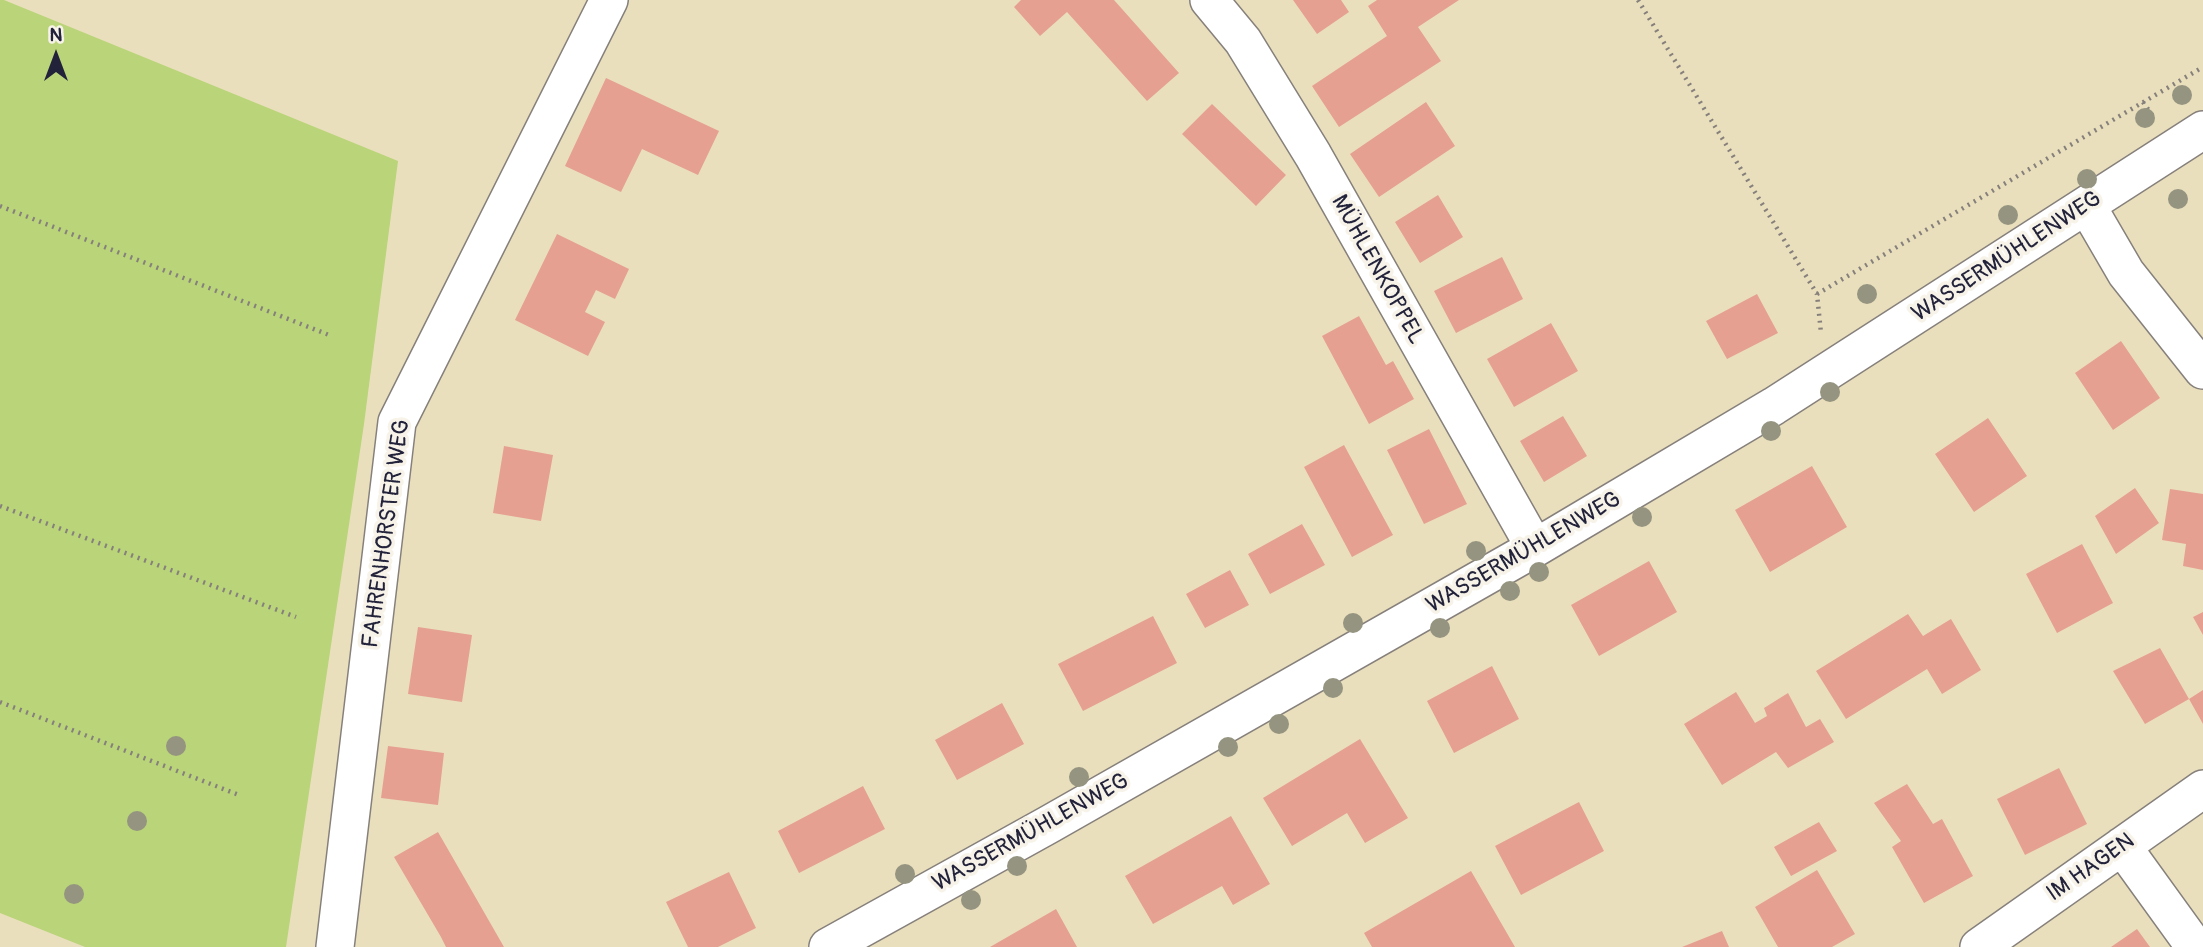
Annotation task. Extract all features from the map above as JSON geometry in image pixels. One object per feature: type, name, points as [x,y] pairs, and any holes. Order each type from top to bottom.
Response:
[{"type":"street","name":"FAHRENHORSTER WEG","points":[[335,947],[397,422],[610,0]]},
{"type":"street","name":"MÜHLENKOPPEL","points":[[1209,0],[1243,41],[1312,155],[1535,548]]},
{"type":"street","name":"WASSERMÜHLENWEG","points":[[828,947],[1535,548],[1774,406],[2203,130]]},
{"type":"street","points":[[2087,206],[2126,272],[2203,370]]},
{"type":"street","name":"IM HAGEN","points":[[1979,947],[2203,789]]},
{"type":"street","points":[[2122,846],[2195,947]]},
{"type":"path","points":[[1638,0],[1818,294],[2203,67]]},
{"type":"path","points":[[0,206],[329,335]]},
{"type":"path","points":[[0,506],[296,617]]},
{"type":"path","points":[[0,702],[239,794]]},
{"type":"green space","points":[[0,0],[398,161],[364,424],[286,947],[85,947],[0,913]]},
{"type":"building","points":[[1021,0],[1114,0],[1179,73],[1147,101],[1067,12],[1040,36],[1014,7]]},
{"type":"building","points":[[1293,0],[1341,0],[1349,12],[1317,34]]},
{"type":"building","points":[[1377,0],[1459,0],[1418,27],[1441,61],[1339,127],[1312,86],[1387,36],[1368,6]]},
{"type":"building","points":[[606,78],[719,131],[698,175],[642,149],[621,192],[565,166]]},
{"type":"building","points":[[1426,102],[1455,146],[1379,197],[1350,154]]},
{"type":"building","points":[[1212,104],[1286,175],[1256,206],[1182,134]]},
{"type":"building","points":[[1438,195],[1463,237],[1420,263],[1395,222]]},
{"type":"building","points":[[557,234],[629,269],[615,299],[596,290],[585,312],[605,322],[588,356],[515,320]]},
{"type":"building","points":[[1502,257],[1523,299],[1456,333],[1434,291]]},
{"type":"building","points":[[1757,294],[1778,333],[1727,359],[1706,321]]},
{"type":"building","points":[[1359,316],[1386,365],[1393,361],[1414,399],[1369,424],[1322,336]]},
{"type":"building","points":[[1551,323],[1578,371],[1514,407],[1487,359]]},
{"type":"building","points":[[2121,341],[2160,398],[2113,430],[2075,373]]},
{"type":"building","points":[[1563,416],[1587,456],[1544,482],[1520,441]]},
{"type":"building","points":[[1988,418],[2027,476],[1974,512],[1935,454]]},
{"type":"building","points":[[1429,429],[1467,504],[1424,524],[1387,450]]},
{"type":"building","points":[[1344,445],[1393,535],[1352,557],[1304,467]]},
{"type":"building","points":[[504,446],[553,455],[541,521],[493,513]]},
{"type":"building","points":[[1812,466],[1847,527],[1770,572],[1735,510]]},
{"type":"building","points":[[2135,488],[2159,523],[2116,554],[2095,516]]},
{"type":"building","points":[[2170,489],[2203,494],[2203,570],[2183,566],[2186,544],[2162,540]]},
{"type":"building","points":[[1302,524],[1325,565],[1270,594],[1248,554]]},
{"type":"building","points":[[2082,544],[2113,603],[2057,633],[2026,574]]},
{"type":"building","points":[[1649,561],[1677,612],[1599,656],[1571,605]]},
{"type":"building","points":[[1230,570],[1249,605],[1205,628],[1186,594]]},
{"type":"building","points":[[2203,612],[2203,635],[2193,617]]},
{"type":"building","points":[[1908,614],[1923,636],[1951,619],[1981,670],[1942,694],[1927,669],[1846,719],[1816,671]]},
{"type":"building","points":[[1153,616],[1177,663],[1083,711],[1058,664]]},
{"type":"building","points":[[418,627],[472,635],[462,702],[408,694]]},
{"type":"building","points":[[2160,648],[2189,699],[2145,724],[2113,671]]},
{"type":"building","points":[[1492,666],[1519,719],[1454,753],[1427,701]]},
{"type":"building","points":[[2203,690],[2203,724],[2189,699]]},
{"type":"building","points":[[1736,692],[1755,723],[1767,716],[1764,708],[1788,693],[1806,727],[1820,719],[1834,742],[1788,768],[1776,752],[1722,785],[1684,724]]},
{"type":"building","points":[[1002,703],[1024,744],[957,780],[935,740]]},
{"type":"building","points":[[1360,739],[1408,818],[1365,843],[1347,813],[1292,846],[1263,798]]},
{"type":"building","points":[[388,746],[444,753],[438,805],[381,798]]},
{"type":"building","points":[[2059,768],[2087,824],[2025,855],[1997,799]]},
{"type":"building","points":[[1907,784],[1933,824],[1942,819],[1973,876],[1924,903],[1892,847],[1901,841],[1874,803]]},
{"type":"building","points":[[863,786],[885,829],[799,873],[778,831]]},
{"type":"building","points":[[1579,802],[1604,851],[1521,895],[1495,846]]},
{"type":"building","points":[[1231,816],[1270,884],[1233,905],[1222,886],[1153,924],[1125,876]]},
{"type":"building","points":[[1819,822],[1837,851],[1791,876],[1774,847]]},
{"type":"building","points":[[438,832],[504,947],[446,947],[394,857]]},
{"type":"building","points":[[1817,870],[1855,934],[1832,947],[1778,947],[1755,907]]},
{"type":"building","points":[[1471,871],[1515,947],[1372,947],[1364,933]]},
{"type":"building","points":[[729,872],[756,928],[718,947],[688,947],[666,902]]},
{"type":"building","points":[[1056,909],[1077,947],[990,947]]},
{"type":"building","points":[[2137,929],[2150,947],[2111,947]]},
{"type":"building","points":[[1722,931],[1729,947],[1682,947]]}]
